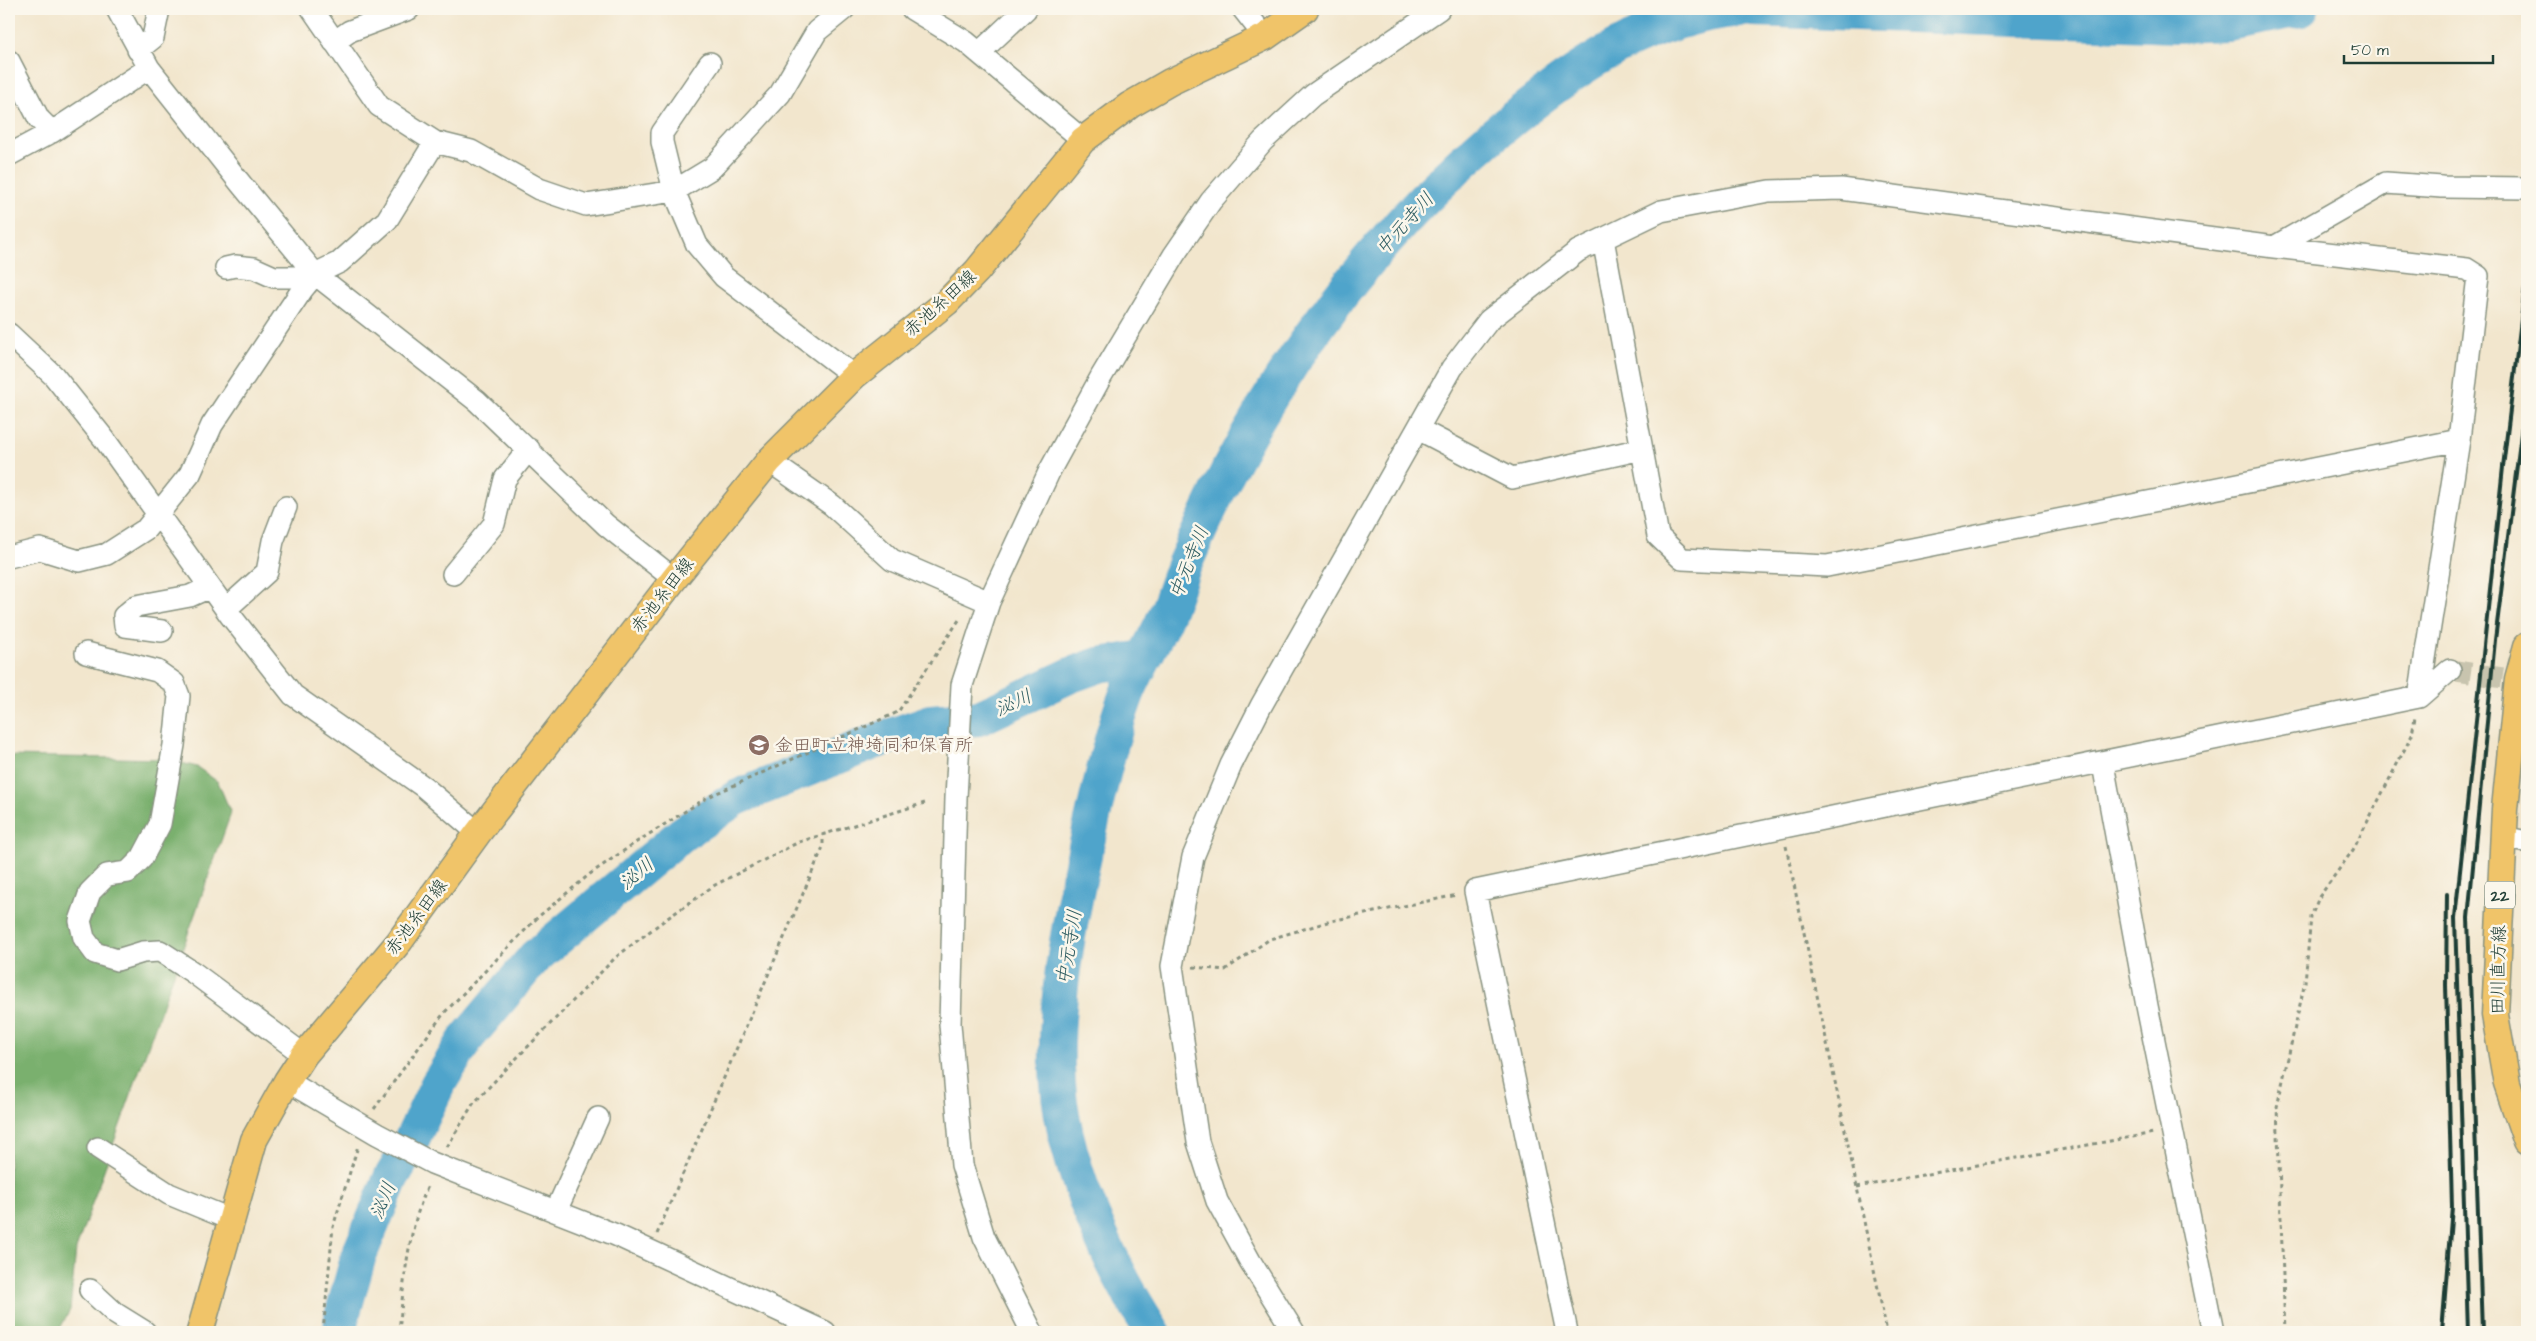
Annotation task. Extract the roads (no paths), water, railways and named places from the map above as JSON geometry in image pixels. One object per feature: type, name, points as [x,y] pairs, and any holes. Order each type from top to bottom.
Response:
[{"type":"main road","name":"赤池糸田線","points":[[200,1332],[254,1140],[304,1055],[398,942],[478,833],[674,579],[770,461],[854,376],[953,295],[977,271],[1083,140],[1130,105],[1170,82],[1265,37],[1305,9]]},
{"type":"main road","name":"田川直方線","points":[[2520,666],[2515,839],[2496,1015],[2507,1084],[2527,1142]]},
{"type":"street","points":[[117,9],[143,59],[241,184],[311,279],[477,401],[606,525],[674,579]]},
{"type":"street","points":[[9,155],[52,132],[143,59],[153,38],[159,9]]},
{"type":"street","points":[[312,9],[379,106],[435,142],[471,151],[539,189],[586,205],[674,191],[712,168],[780,94],[817,31],[844,9]]},
{"type":"street","points":[[334,42],[358,28],[409,9]]},
{"type":"street","points":[[912,9],[979,53],[1083,140]]},
{"type":"street","points":[[979,53],[1026,9]]},
{"type":"street","points":[[1243,9],[1265,37]]},
{"type":"street","points":[[1032,1332],[984,1237],[962,1165],[950,1024],[956,798],[962,685],[982,599],[1100,377],[1174,255],[1211,201],[1263,141],[1313,95],[1439,9]]},
{"type":"street","points":[[9,62],[39,119],[52,132]]},
{"type":"street","points":[[710,63],[662,133],[674,191],[697,245],[724,277],[854,376]]},
{"type":"street","points":[[9,557],[40,549],[79,561],[107,554],[146,529],[190,474],[212,426],[311,279],[340,262],[387,220],[435,142]]},
{"type":"street","points":[[2274,247],[2386,183],[2442,188],[2527,188]]},
{"type":"street","points":[[1294,1332],[1250,1261],[1217,1202],[1198,1142],[1172,966],[1193,857],[1231,765],[1261,706],[1452,368],[1489,320],[1578,251],[1661,212],[1769,191],[1842,188],[2274,247],[2468,269],[2478,276],[2458,440],[2419,697]]},
{"type":"street","points":[[1603,239],[1658,536],[1682,559],[1826,566],[2458,440]]},
{"type":"street","points":[[226,268],[235,266],[254,268],[274,277],[311,279]]},
{"type":"street","points":[[9,334],[54,376],[105,440],[226,609],[293,694],[424,787],[478,833]]},
{"type":"street","points":[[1418,428],[1512,478],[1642,449]]},
{"type":"street","points":[[453,574],[494,524],[506,479],[529,449]]},
{"type":"street","points":[[770,461],[832,505],[892,560],[982,599]]},
{"type":"street","points":[[226,609],[267,572],[273,541],[286,507]]},
{"type":"street","points":[[162,631],[125,626],[124,616],[136,606],[190,596],[210,587]]},
{"type":"street","points":[[86,653],[158,671],[174,683],[179,696],[174,745],[160,824],[142,858],[128,872],[107,875],[90,892],[80,921],[84,938],[95,953],[116,960],[143,952],[160,951],[194,973],[304,1055]]},
{"type":"street","points":[[1567,1332],[1475,891],[1782,826],[2103,764],[2419,697],[2450,670]]},
{"type":"street","points":[[2103,764],[2172,1130],[2213,1332]]},
{"type":"street","points":[[287,1081],[370,1130],[435,1164],[556,1211],[650,1251],[825,1332]]},
{"type":"street","points":[[556,1211],[598,1118]]},
{"type":"street","points":[[98,1148],[169,1194],[232,1220]]},
{"type":"street","points":[[90,1290],[116,1314],[145,1332]]},
{"type":"waterway","name":"中元寺川","points":[[1153,1332],[1118,1273],[1088,1206],[1066,1135],[1057,1067],[1059,1006],[1066,945],[1084,855],[1106,762],[1129,689],[1170,606],[1184,565],[1211,505],[1256,420],[1318,326],[1387,239],[1466,159],[1535,101],[1588,64],[1644,34],[1674,23],[1705,14],[1739,9]]},
{"type":"waterway","name":"中元寺川","points":[[1752,9],[2176,25],[2228,23],[2301,9]]},
{"type":"waterway","name":"泌川","points":[[341,1332],[342,1316],[359,1255],[391,1178],[404,1156],[438,1084],[466,1039],[535,957],[682,834],[736,798],[871,743],[931,722],[979,718],[1071,675],[1099,665],[1144,658]]},
{"type":"waterway","points":[[343,1323],[351,1332]]},
{"type":"tunnel","points":[[2450,670],[2503,678]]},
{"type":"railway","points":[[2468,1332],[2455,918],[2503,467],[2527,271]]},
{"type":"railway","points":[[2482,1332],[2468,918],[2495,640],[2527,386]]},
{"type":"railway","points":[[2442,1332],[2452,1207],[2446,985],[2447,894]]},
{"type":"place","name":"金田町立神埼同和保育所","points":[[759,745]]}]
